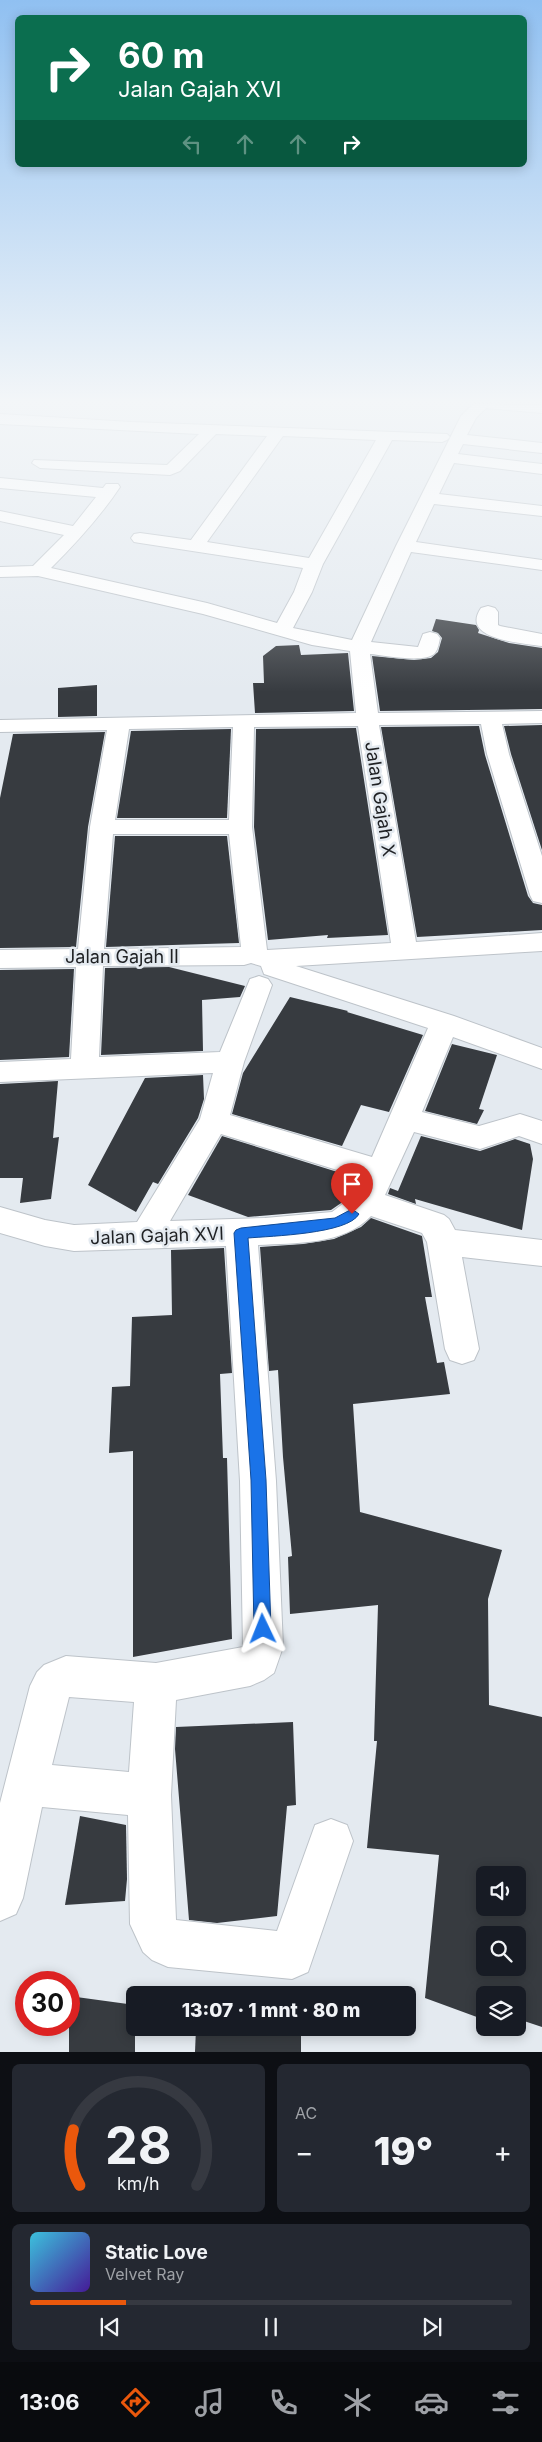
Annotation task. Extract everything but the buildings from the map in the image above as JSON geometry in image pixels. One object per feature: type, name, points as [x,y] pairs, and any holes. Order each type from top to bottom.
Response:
[{"type":"street","points":[[38,571],[77,532],[102,500]]},
{"type":"street","points":[[196,546],[229,500]]},
{"type":"street","points":[[282,631],[303,592],[314,564],[350,500]]},
{"type":"street","points":[[359,647],[428,500]]},
{"type":"street","points":[[444,500],[542,511]]},
{"type":"street","points":[[0,516],[77,532]]},
{"type":"street","points":[[140,538],[314,564]]},
{"type":"street","points":[[405,546],[542,565]]},
{"type":"street","points":[[0,572],[38,571],[207,609],[282,631],[359,647],[421,653],[427,650],[430,638]]},
{"type":"street","points":[[488,612],[488,628],[494,631],[542,640]]},
{"type":"street","name":"Jalan Gajah X","points":[[359,647],[368,721],[405,951]]},
{"type":"street","points":[[490,718],[498,754],[542,895]]},
{"type":"street","points":[[0,726],[542,718]]},
{"type":"street","points":[[146,1234],[214,1121],[260,965],[240,827],[244,721]]},
{"type":"street","points":[[84,1070],[90,957],[102,828],[119,723]]},
{"type":"street","points":[[102,828],[240,827]]},
{"type":"street","points":[[260,965],[405,951],[542,942]]},
{"type":"street","name":"Jalan Gajah II","points":[[0,959],[90,957],[260,965]]},
{"type":"street","points":[[260,965],[444,1023],[542,1059]]},
{"type":"street","name":"Jalan Gajah XVI","points":[[0,1220],[73,1238],[146,1234],[241,1233],[335,1224],[345,1221],[365,1201],[381,1172],[406,1118],[444,1023]]},
{"type":"street","points":[[0,1072],[84,1070],[230,1062]]},
{"type":"street","points":[[406,1118],[480,1138],[520,1125],[542,1132]]},
{"type":"street","points":[[214,1121],[381,1172]]},
{"type":"street","points":[[365,1201],[433,1224],[438,1228],[443,1242],[462,1349]]},
{"type":"street","points":[[0,1898],[26,1784],[53,1683],[66,1676],[76,1675],[156,1683],[250,1666],[260,1659],[263,1647],[258,1480],[241,1233]]},
{"type":"street","points":[[443,1242],[542,1253]]},
{"type":"street","points":[[156,1683],[149,1795],[153,1924],[159,1936],[168,1944],[292,1956],[331,1841]]},
{"type":"street","points":[[26,1784],[149,1795]]},
{"type":"route","points":[[263,1629],[258,1480],[241,1233],[335,1224],[345,1221],[352,1214]]}]
